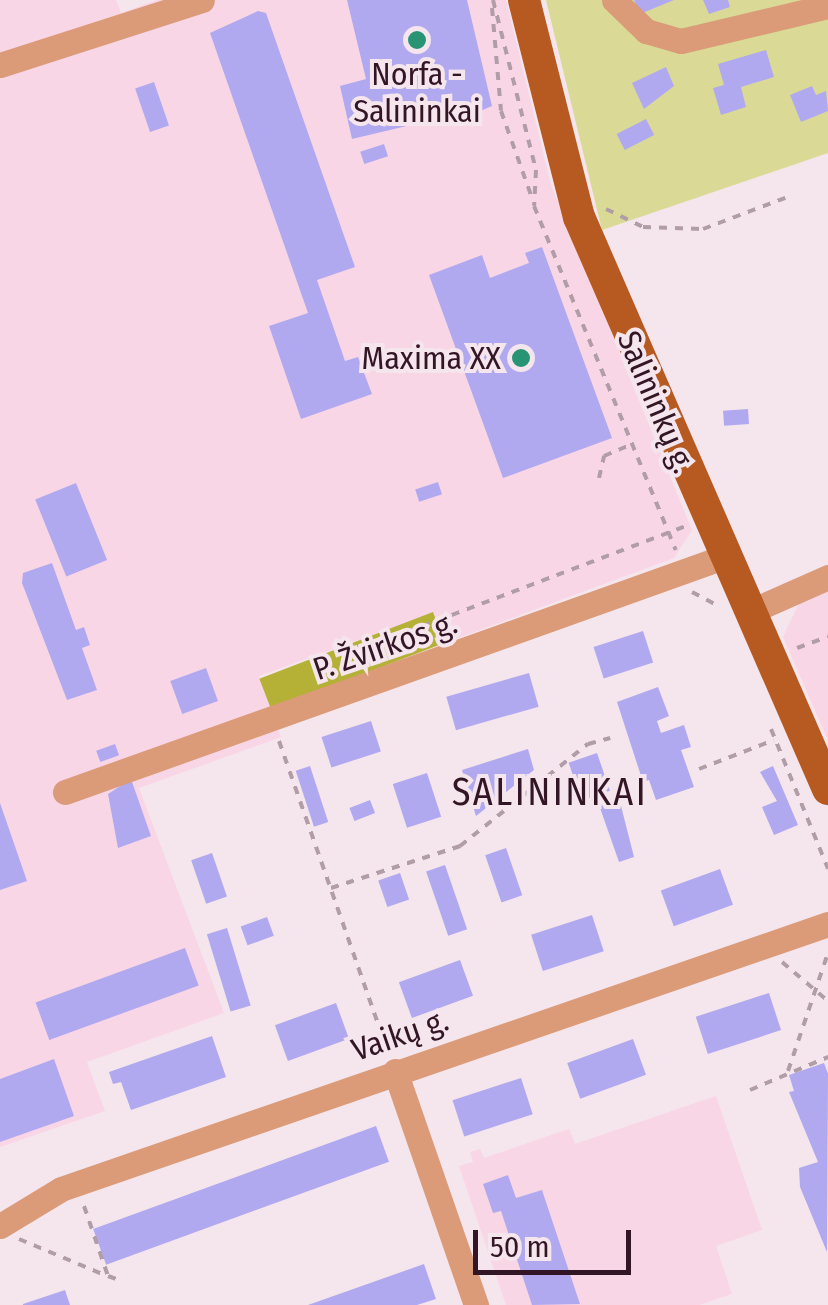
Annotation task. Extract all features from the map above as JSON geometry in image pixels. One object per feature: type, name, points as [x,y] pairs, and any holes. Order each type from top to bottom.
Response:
[{"type":"main road","name":"Salininkų g.","points":[[524,0],[579,217],[724,557],[736,611],[828,789]]},
{"type":"street","points":[[0,64],[202,0]]},
{"type":"street","points":[[614,0],[646,30],[681,41],[828,6]]},
{"type":"street","name":"P. Žvirkos g.","points":[[66,792],[724,557]]},
{"type":"street","points":[[736,611],[828,578]]},
{"type":"street","name":"Vaikų g.","points":[[8,1232],[76,1183],[828,924]]},
{"type":"street","points":[[395,1071],[476,1305]]},
{"type":"path","points":[[492,0],[536,170],[534,202]]},
{"type":"path","points":[[492,0],[501,112],[534,202],[696,598],[736,611]]},
{"type":"path","points":[[579,217],[606,208],[643,227],[704,229],[785,198]]},
{"type":"path","points":[[598,478],[604,456],[632,444]]},
{"type":"path","points":[[416,629],[706,517]]},
{"type":"path","points":[[272,720],[395,1071]]},
{"type":"path","points":[[769,722],[828,869]]},
{"type":"path","points":[[331,888],[460,846],[588,744],[610,738]]},
{"type":"path","points":[[698,769],[774,740]]},
{"type":"path","points":[[763,946],[828,1001]]},
{"type":"path","points":[[788,1071],[828,953]]},
{"type":"path","points":[[750,1090],[828,1056]]},
{"type":"path","points":[[76,1183],[108,1276]]},
{"type":"path","points":[[8,1232],[122,1281]]},
{"type":"shaded area","points":[[0,0],[116,0],[121,13],[157,0],[506,0],[551,185],[692,530],[674,558],[445,643],[434,613],[259,676],[281,737],[139,788],[224,1013],[87,1062],[105,1111],[0,1147]]},
{"type":"shaded area","points":[[828,587],[828,740],[783,637],[800,601]]},
{"type":"shaded area","points":[[433,612],[445,643],[271,709],[259,679]]},
{"type":"shaded area","points":[[716,1096],[762,1230],[716,1246],[732,1294],[699,1305],[506,1305],[459,1166],[473,1162],[470,1152],[480,1149],[484,1158],[569,1129],[575,1144]]},
{"type":"green space","points":[[546,0],[828,0],[828,153],[602,230]]},
{"type":"building","name":"Norfa - Salininkai","points":[[347,0],[467,0],[492,106],[459,120],[457,114],[352,139],[340,86],[366,79]]},
{"type":"building","points":[[634,0],[674,0],[640,14]]},
{"type":"building","points":[[703,0],[728,0],[730,7],[709,14]]},
{"type":"building","points":[[258,11],[266,13],[355,267],[317,280],[345,361],[358,357],[372,394],[301,419],[269,326],[308,313],[210,33]]},
{"type":"building","points":[[766,50],[774,77],[741,87],[746,107],[721,115],[713,88],[724,85],[718,64]]},
{"type":"building","points":[[666,67],[674,86],[644,109],[632,83]]},
{"type":"building","points":[[154,82],[169,125],[150,132],[135,89]]},
{"type":"building","points":[[812,86],[816,95],[826,91],[828,111],[801,122],[790,95]]},
{"type":"building","points":[[646,119],[654,135],[625,150],[617,134]]},
{"type":"building","points":[[384,144],[388,156],[364,164],[360,152]]},
{"type":"building","name":"Maxima XX","points":[[542,247],[612,438],[503,478],[429,275],[482,255],[490,278],[529,263],[525,253]]},
{"type":"building","points":[[748,409],[749,424],[724,426],[723,411]]},
{"type":"building","points":[[438,482],[442,494],[419,502],[415,489]]},
{"type":"building","points":[[76,483],[107,560],[66,576],[35,499]]},
{"type":"building","points":[[52,563],[76,630],[84,627],[90,645],[82,648],[97,690],[67,700],[22,583],[23,573]]},
{"type":"building","points":[[643,631],[653,662],[604,678],[594,647]]},
{"type":"building","points":[[206,668],[218,701],[182,714],[170,681]]},
{"type":"building","points":[[529,673],[539,707],[456,730],[446,697]]},
{"type":"building","points":[[658,687],[669,716],[657,721],[661,733],[684,725],[691,747],[681,750],[694,787],[656,800],[649,780],[643,782],[617,702]]},
{"type":"building","points":[[371,721],[381,751],[331,768],[322,737]]},
{"type":"building","points":[[115,744],[119,755],[100,762],[96,751]]},
{"type":"building","points":[[528,749],[534,770],[476,816],[462,770]]},
{"type":"building","points":[[597,753],[610,791],[582,801],[569,763]]},
{"type":"building","points":[[310,766],[328,822],[314,827],[296,771]]},
{"type":"building","points":[[773,766],[798,825],[774,835],[762,807],[777,801],[760,772]]},
{"type":"building","points":[[427,773],[441,817],[407,828],[393,784]]},
{"type":"building","points":[[131,779],[151,836],[118,848],[108,794]]},
{"type":"building","points":[[619,798],[634,857],[619,862],[599,805]]},
{"type":"building","points":[[370,800],[375,813],[354,821],[349,808]]},
{"type":"building","points":[[0,803],[27,881],[0,890]]},
{"type":"building","points":[[506,848],[522,895],[501,902],[485,855]]},
{"type":"building","points":[[212,853],[227,896],[206,904],[191,860]]},
{"type":"building","points":[[445,865],[467,929],[448,936],[426,872]]},
{"type":"building","points":[[720,869],[733,905],[674,926],[661,891]]},
{"type":"building","points":[[400,873],[409,899],[387,907],[378,880]]},
{"type":"building","points":[[592,915],[604,951],[543,971],[531,935]]},
{"type":"building","points":[[267,917],[274,936],[248,945],[241,927]]},
{"type":"building","points":[[227,928],[251,1005],[231,1012],[207,934]]},
{"type":"building","points":[[185,948],[199,986],[49,1040],[36,1002]]},
{"type":"building","points":[[460,960],[473,996],[412,1018],[399,982]]},
{"type":"building","points":[[769,993],[781,1030],[708,1054],[696,1017]]},
{"type":"building","points":[[336,1003],[349,1039],[288,1061],[275,1025]]},
{"type":"building","points":[[212,1036],[226,1077],[131,1110],[121,1082],[113,1084],[109,1072]]},
{"type":"building","points":[[633,1039],[646,1075],[580,1099],[567,1063]]},
{"type":"building","points":[[54,1059],[74,1116],[0,1142],[0,1079]]},
{"type":"building","points":[[824,1063],[828,1074],[827,1252],[800,1187],[799,1168],[818,1162],[789,1092],[794,1091],[789,1075]]},
{"type":"building","points":[[521,1078],[533,1114],[464,1136],[453,1100]]},
{"type":"building","points":[[376,1126],[389,1162],[106,1265],[93,1229]]},
{"type":"building","points":[[508,1175],[516,1198],[542,1190],[580,1304],[532,1305],[501,1211],[493,1213],[483,1184]]},
{"type":"building","points":[[424,1264],[436,1299],[417,1305],[308,1305]]},
{"type":"building","points":[[65,1290],[70,1305],[23,1305],[23,1304]]},
{"type":"place","name":"Norfa - Salininkai","points":[[417,40]]},
{"type":"place","name":"Maxima XX","points":[[521,358]]},
{"type":"district","name":"SALININKAI","points":[[550,793]]}]
